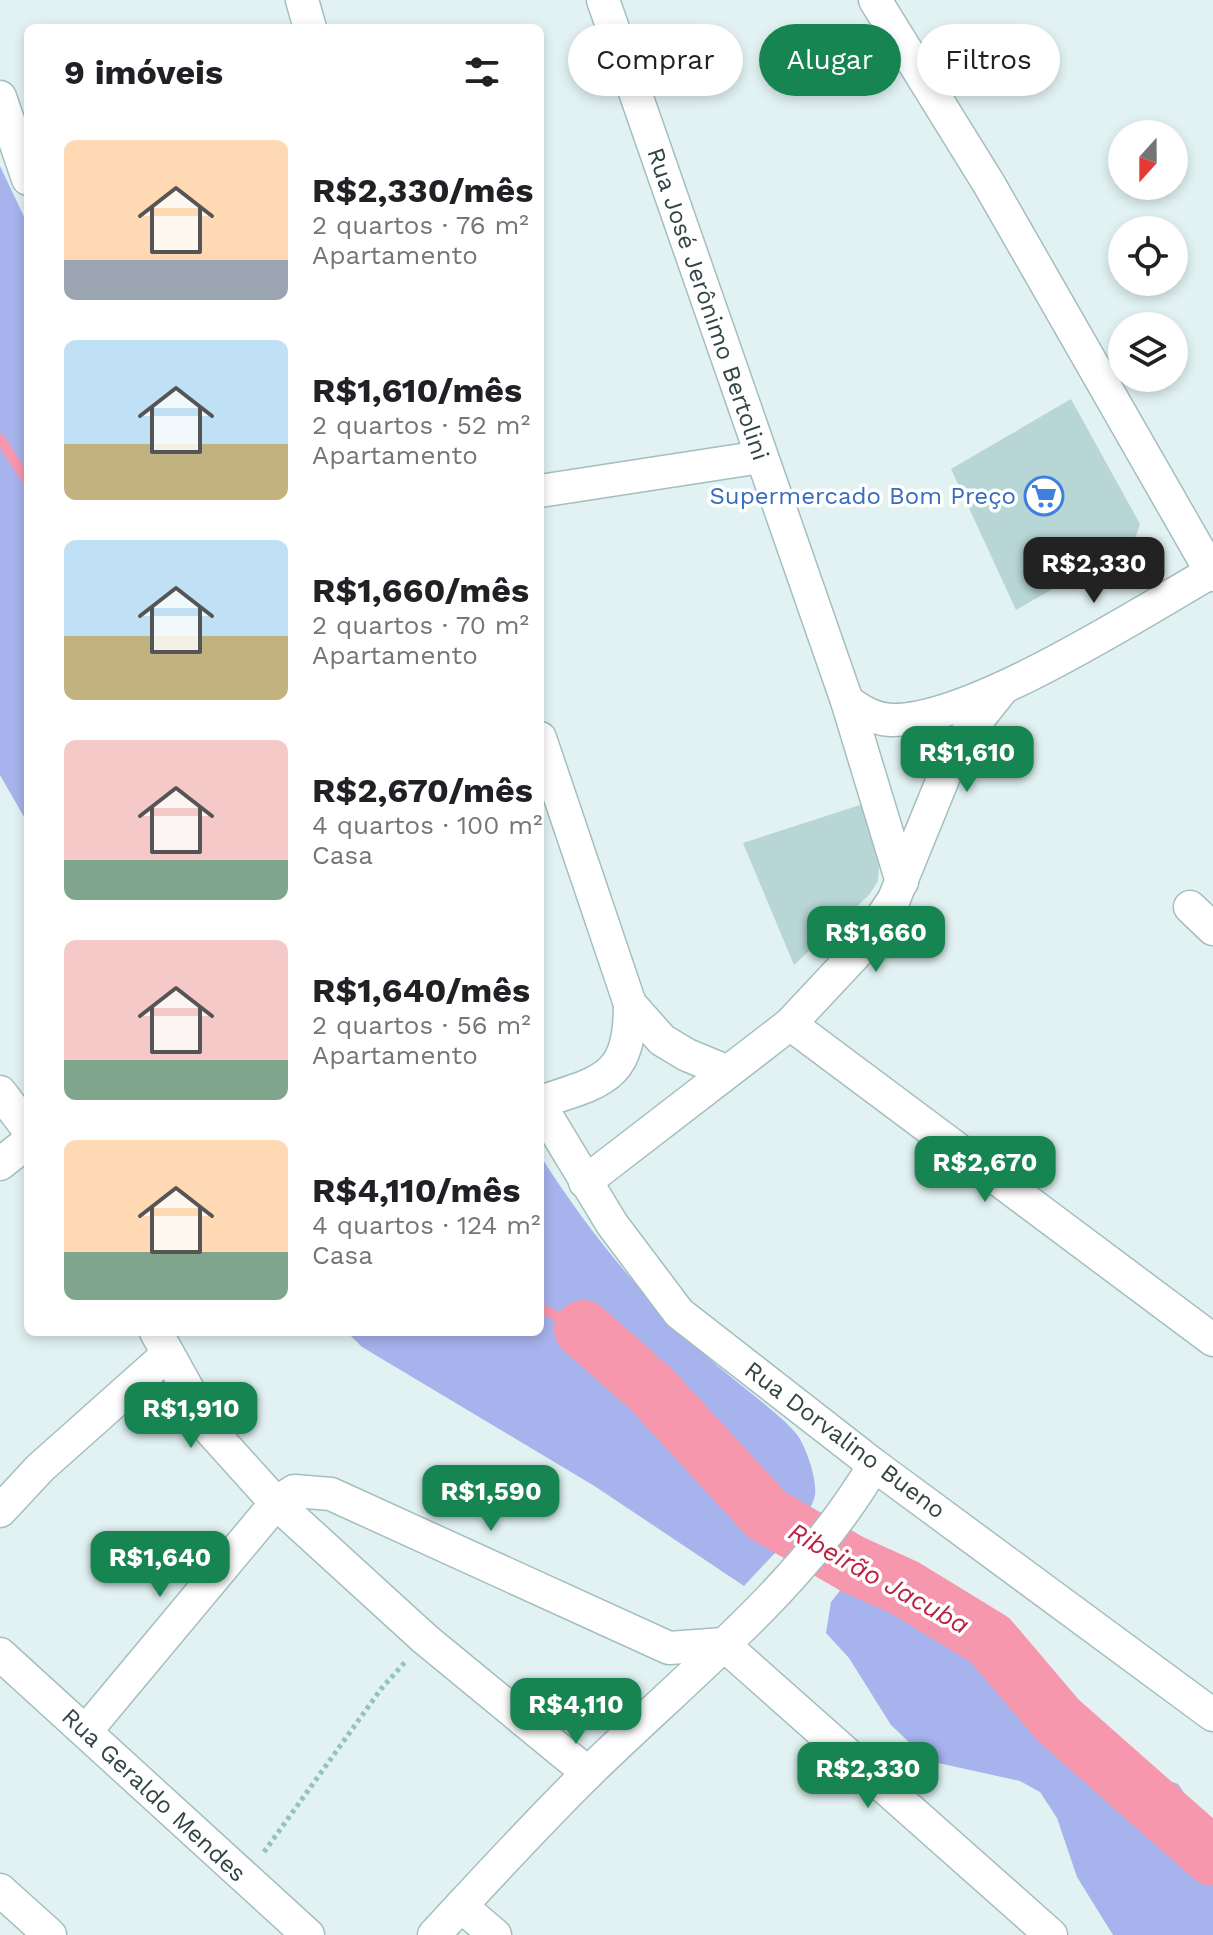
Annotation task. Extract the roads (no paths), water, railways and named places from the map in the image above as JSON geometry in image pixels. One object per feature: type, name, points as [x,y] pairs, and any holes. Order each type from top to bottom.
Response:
[{"type":"street","points":[[302,0],[309,24]]},
{"type":"street","name":"Rua José Jerônimo Bertolini","points":[[603,0],[847,701],[902,882]]},
{"type":"street","points":[[847,701],[866,715],[891,720],[928,714],[1003,688],[1212,573],[989,184],[875,0]]},
{"type":"street","points":[[0,97],[24,168]]},
{"type":"street","points":[[0,130],[24,168]]},
{"type":"street","points":[[544,490],[761,457]]},
{"type":"street","points":[[585,1182],[790,1024],[863,946],[886,917],[956,747],[1003,688]]},
{"type":"street","points":[[544,750],[630,1004],[630,1036],[623,1058],[609,1075],[544,1102]]},
{"type":"street","points":[[630,1004],[662,1040],[687,1055],[726,1071]]},
{"type":"street","points":[[790,1024],[1213,1340]]},
{"type":"street","points":[[0,1092],[24,1124]]},
{"type":"street","name":"Rua Dorvalino Bueno","points":[[544,1111],[585,1182],[679,1313],[874,1465],[1213,1715]]},
{"type":"street","points":[[0,1164],[24,1145]]},
{"type":"street","points":[[0,1511],[162,1343],[211,1431],[276,1503],[425,1639],[588,1773]]},
{"type":"street","points":[[434,1935],[588,1773],[723,1644],[828,1534],[874,1465]]},
{"type":"street","points":[[86,1731],[276,1503],[294,1491],[331,1494],[522,1578],[628,1632],[669,1648],[723,1644],[1051,1935]]},
{"type":"street","name":"Rua Geraldo Mendes","points":[[0,1654],[308,1935]]},
{"type":"street","points":[[0,1890],[50,1935]]},
{"type":"street","points":[[461,1906],[495,1935]]},
{"type":"waterway","name":"Ribeirão Jacuba","points":[[0,439],[24,476]]},
{"type":"waterway","name":"Ribeirão Jacuba","points":[[544,1310],[583,1329]]},
{"type":"waterway","name":"Ribeirão Jacuba","points":[[583,1329],[651,1389],[767,1515],[852,1564],[905,1588],[990,1640],[1058,1720],[1213,1857]]},
{"type":"place","name":"Supermercado Bom Preço","points":[[1044,496]]}]
